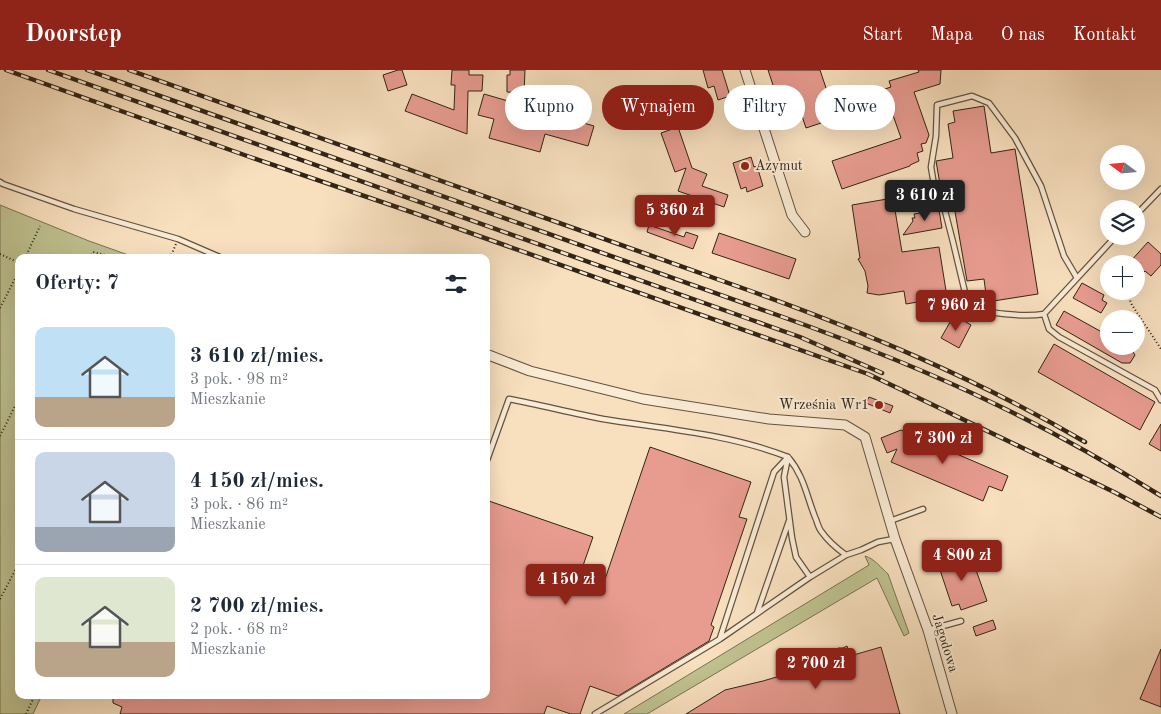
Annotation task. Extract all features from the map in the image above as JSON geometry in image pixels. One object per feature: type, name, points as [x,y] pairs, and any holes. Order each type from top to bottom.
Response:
[{"type":"street","points":[[745,70],[792,215],[805,232]]},
{"type":"street","name":"Jagodowa","points":[[490,356],[530,371],[643,399],[769,419],[845,426],[865,437],[890,521],[928,630],[952,714]]},
{"type":"lane","points":[[1077,278],[1064,256],[1041,186],[1015,138],[989,103],[972,96],[937,106],[936,136],[930,168],[937,203],[944,207],[954,242],[968,305],[975,309],[997,313],[1035,316],[1044,314],[1108,245]]},
{"type":"lane","points":[[0,182],[74,209],[178,239],[213,254]]},
{"type":"lane","points":[[1145,206],[1161,189]]},
{"type":"lane","points":[[1044,314],[1050,329],[1059,337],[1155,390],[1161,400]]},
{"type":"lane","points":[[490,452],[509,398],[601,418],[750,444],[788,457],[802,478],[820,530],[833,546],[846,555]]},
{"type":"lane","points":[[788,457],[784,477],[792,538],[796,557],[810,577]]},
{"type":"lane","points":[[720,640],[774,472],[788,457]]},
{"type":"lane","points":[[890,521],[923,509]]},
{"type":"lane","points":[[756,614],[790,519]]},
{"type":"lane","points":[[595,714],[720,640],[810,577],[846,555],[878,542],[896,539]]},
{"type":"lane","points":[[928,630],[961,621]]},
{"type":"path","points":[[27,254],[40,226]]},
{"type":"path","points":[[172,254],[178,239]]},
{"type":"path","points":[[0,254],[15,261]]},
{"type":"path","points":[[0,308],[15,279]]},
{"type":"path","points":[[1130,300],[1161,350]]},
{"type":"path","points":[[0,436],[15,406]]},
{"type":"path","points":[[0,600],[15,571]]},
{"type":"path","points":[[26,714],[33,699]]},
{"type":"green space","points":[[0,205],[126,254],[15,254],[15,699],[40,699],[33,714],[0,714]]},
{"type":"green space","points":[[865,556],[875,561],[888,574],[909,633],[904,636],[877,578],[647,714],[624,714],[869,565]]},
{"type":"building","points":[[402,70],[407,85],[388,91],[383,75]]},
{"type":"building","points":[[452,70],[469,70],[469,75],[483,75],[482,91],[468,91],[467,134],[405,111],[412,94],[454,110],[455,85],[451,85]]},
{"type":"building","points":[[510,70],[525,70],[524,85],[507,85],[507,75],[510,75]]},
{"type":"building","points":[[703,70],[722,70],[727,85],[724,85],[724,98],[718,100],[714,85],[707,85]]},
{"type":"building","points":[[768,70],[820,70],[825,85],[815,85],[815,125],[806,128],[805,125],[805,85],[773,85]]},
{"type":"building","points":[[918,70],[941,70],[940,84],[914,92],[929,135],[926,143],[921,144],[923,151],[917,153],[919,161],[910,166],[842,189],[832,161],[901,138],[895,121],[895,85],[890,85],[889,81],[919,72]]},
{"type":"building","points":[[484,94],[505,100],[505,130],[592,130],[592,125],[594,126],[588,146],[545,134],[540,152],[489,138],[494,119],[478,115]]},
{"type":"building","points":[[984,106],[991,153],[1015,149],[1038,294],[987,302],[984,279],[967,281],[953,200],[943,202],[936,161],[953,158],[948,124],[955,122],[953,111]]},
{"type":"building","points":[[670,130],[679,130],[692,168],[707,174],[702,186],[728,195],[724,207],[678,191],[686,168],[675,172],[661,133]]},
{"type":"building","points":[[751,157],[754,167],[757,166],[763,186],[747,192],[746,187],[741,189],[733,163]]},
{"type":"building","points":[[893,198],[902,252],[939,247],[947,297],[906,304],[904,291],[879,295],[867,293],[868,286],[865,271],[858,259],[860,258],[852,205]]},
{"type":"building","points":[[939,210],[942,228],[903,235],[913,221],[912,218],[915,218],[914,214]]},
{"type":"building","points":[[649,225],[684,237],[686,232],[698,236],[693,249],[647,232]]},
{"type":"building","points":[[719,233],[796,259],[789,279],[712,253]]},
{"type":"building","points":[[1148,242],[1161,254],[1161,265],[1151,276],[1145,271],[1145,255],[1136,255]]},
{"type":"building","points":[[1082,283],[1100,293],[1100,300],[1107,303],[1100,312],[1073,298]]},
{"type":"building","points":[[1064,311],[1100,331],[1100,350],[1056,325]]},
{"type":"building","points":[[954,315],[971,325],[959,348],[941,338]]},
{"type":"building","points":[[1054,344],[1155,402],[1140,430],[1038,372]]},
{"type":"building","points":[[1108,355],[1135,355],[1130,363],[1122,363]]},
{"type":"building","name":"Września Wr1","points":[[869,397],[893,406],[890,413],[866,403]]},
{"type":"building","points":[[1161,424],[1161,451],[1149,444]]},
{"type":"building","points":[[901,430],[1008,476],[1002,491],[989,486],[983,501],[891,462],[897,449],[887,453],[881,438]]},
{"type":"building","points":[[650,447],[751,482],[739,517],[747,519],[711,625],[714,627],[709,641],[618,696],[590,686],[580,714],[571,714],[547,706],[544,714],[120,714],[122,707],[113,703],[113,699],[490,699],[490,501],[593,537],[578,580],[602,588]]},
{"type":"building","points":[[970,553],[987,601],[961,610],[959,604],[952,606],[938,564]]},
{"type":"building","points":[[993,620],[996,629],[976,636],[973,627]]},
{"type":"building","points":[[847,646],[850,656],[881,647],[900,714],[686,714],[725,690],[841,658],[838,648]]},
{"type":"building","points":[[1161,649],[1161,707],[1140,699]]},
{"type":"railway","points":[[6,70],[868,374],[1114,492],[1161,517]]},
{"type":"railway","points":[[48,70],[800,337],[882,373]]},
{"type":"railway","points":[[87,70],[780,316],[889,357],[969,392],[1037,425],[1100,459],[1161,496]]},
{"type":"railway","points":[[129,70],[745,289],[876,339],[1003,397],[1085,442]]},
{"type":"place","name":"Azymut","points":[[745,166]]},
{"type":"place","name":"Września Wr1","points":[[879,405]]}]
